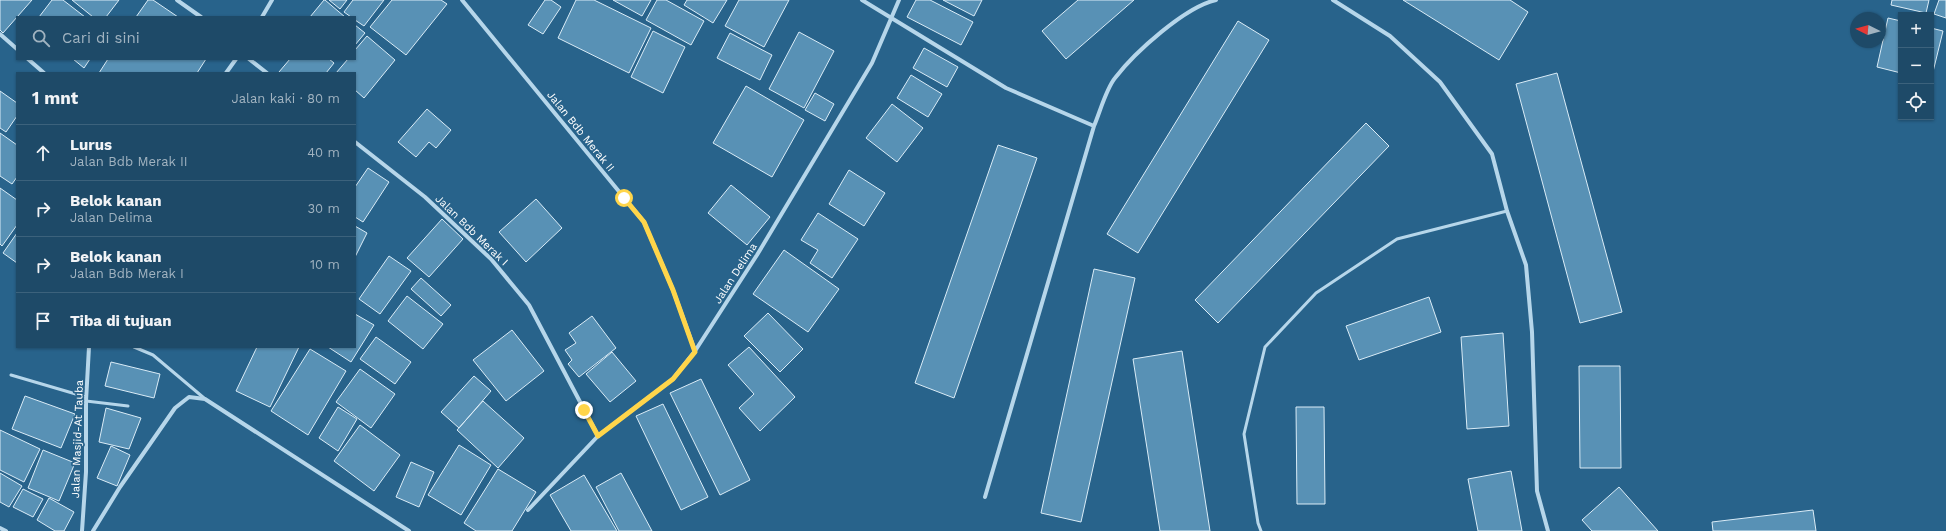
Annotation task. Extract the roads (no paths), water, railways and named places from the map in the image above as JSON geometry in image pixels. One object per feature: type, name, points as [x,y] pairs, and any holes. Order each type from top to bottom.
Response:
[{"type":"street","points":[[177,0],[200,16]]},
{"type":"street","points":[[263,16],[272,0]]},
{"type":"street","name":"Jalan Bdb Merak II","points":[[462,0],[644,222],[673,290],[695,352]]},
{"type":"street","points":[[862,0],[1006,88],[1094,126]]},
{"type":"street","name":"Jalan Delima","points":[[528,510],[598,436],[673,379],[695,352],[757,256],[872,63],[899,0]]},
{"type":"street","points":[[985,497],[1094,126],[1114,79],[1152,39],[1204,3],[1216,0]]},
{"type":"street","points":[[1333,0],[1390,36],[1440,82],[1492,154],[1507,211],[1526,265],[1532,332],[1537,491],[1548,531]]},
{"type":"street","points":[[0,34],[16,48]]},
{"type":"street","points":[[29,60],[43,72]]},
{"type":"street","points":[[227,72],[235,60]]},
{"type":"street","points":[[250,60],[266,72]]},
{"type":"street","name":"Jalan Bdb Merak I","points":[[356,143],[430,202],[491,259],[520,293],[529,305],[598,436]]},
{"type":"street","name":"Jalan Masjid-At Tauba","points":[[82,531],[86,472],[86,399],[89,348]]},
{"type":"street","points":[[93,531],[120,487],[175,408],[189,397],[205,399],[409,531]]},
{"type":"street","points":[[0,528],[6,531]]},
{"type":"lane","points":[[1261,531],[1258,523],[1244,434],[1265,347],[1316,293],[1397,239],[1507,211]]},
{"type":"lane","points":[[137,348],[154,354],[205,399]]},
{"type":"lane","points":[[11,375],[86,399],[128,406]]}]
